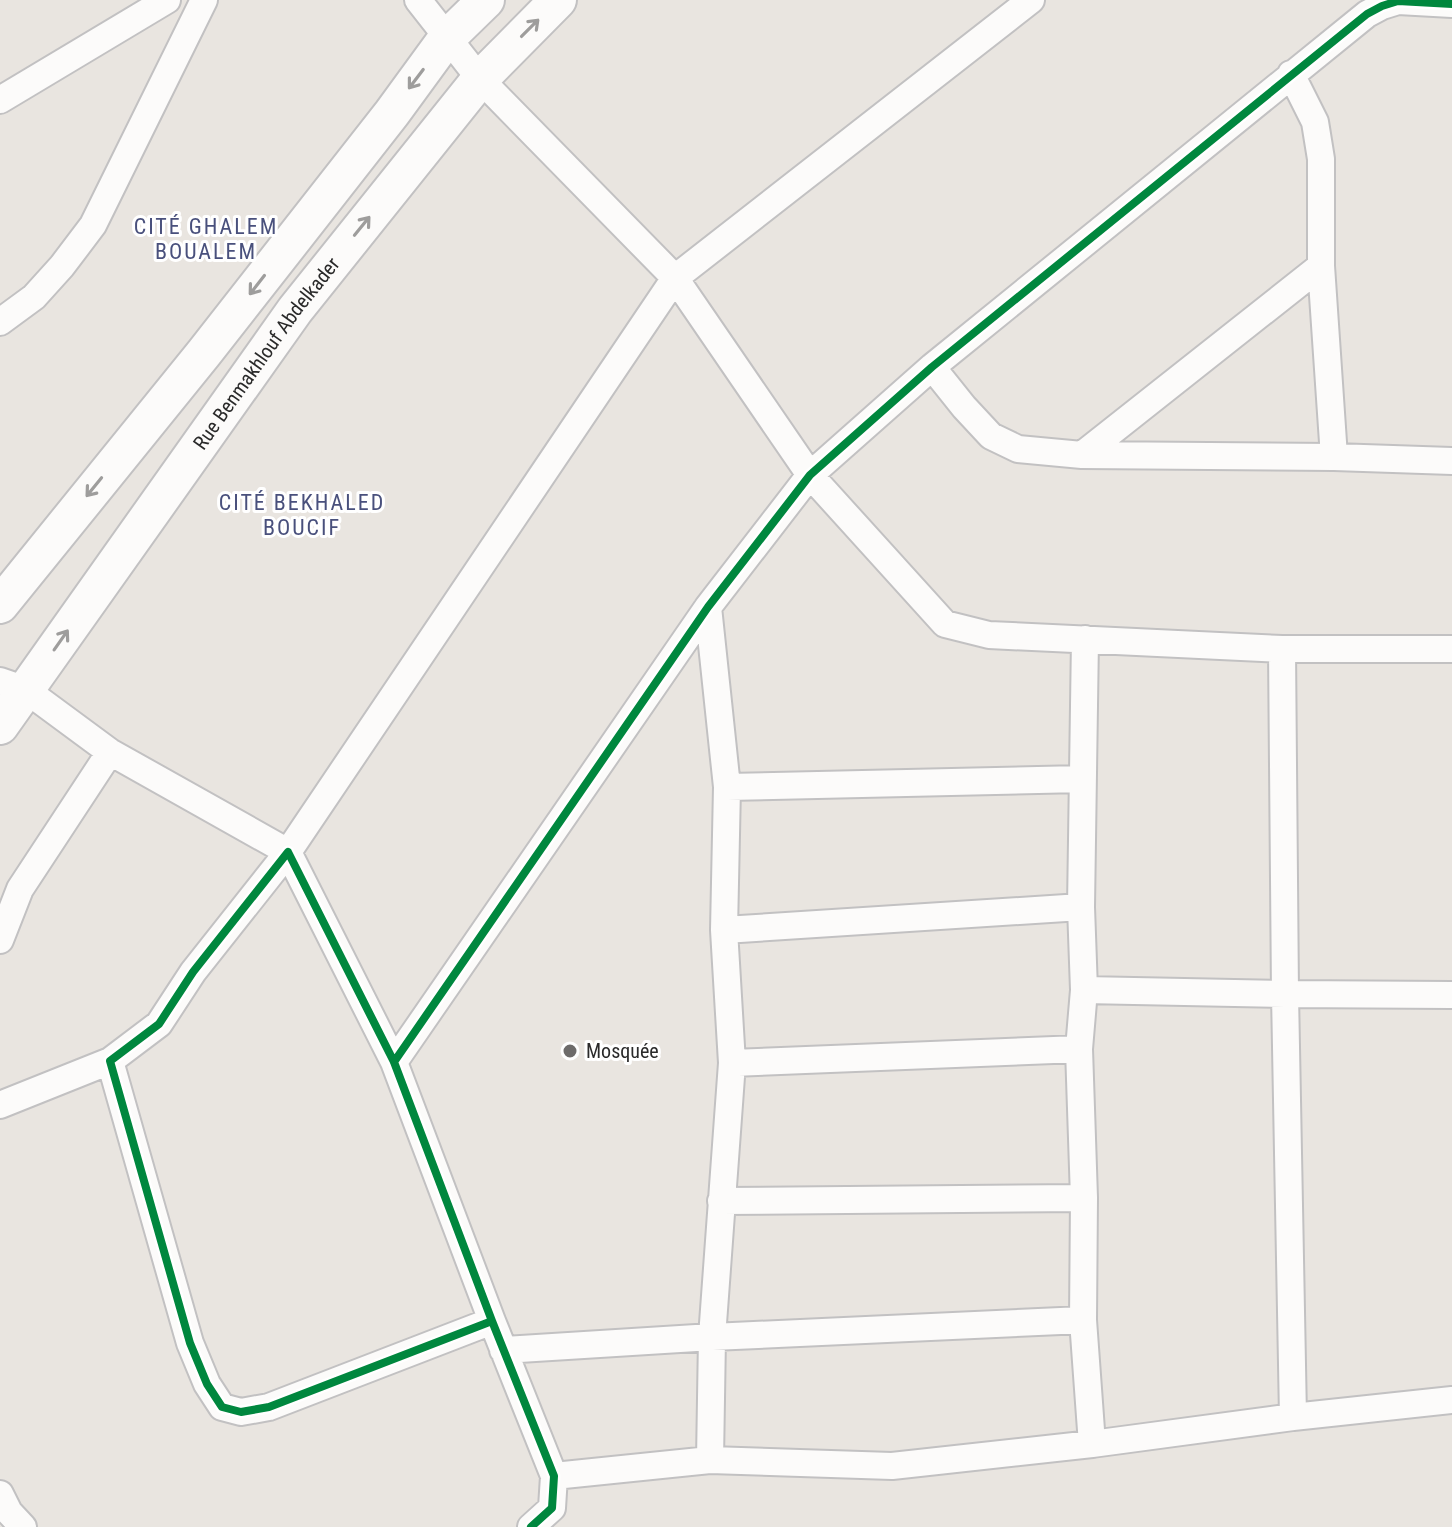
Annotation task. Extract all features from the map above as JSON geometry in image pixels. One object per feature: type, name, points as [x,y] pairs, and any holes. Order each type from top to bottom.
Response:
[{"type":"street","points":[[0,100],[167,0]]},
{"type":"street","points":[[0,322],[34,297],[93,225],[204,0]]},
{"type":"street","points":[[418,0],[480,79],[675,278],[810,475],[945,624],[989,635],[1282,649],[1452,649]]},
{"type":"street","points":[[0,605],[204,353],[392,113],[446,39],[486,0]]},
{"type":"street","name":"Rue Benmakhlouf Abdelkader","points":[[0,726],[13,686],[244,384],[295,310],[480,79],[558,0]]},
{"type":"street","points":[[0,1105],[110,1061],[159,1024],[193,972],[288,852],[675,278],[1031,0]]},
{"type":"street","points":[[394,1062],[708,607],[810,475],[932,367],[1367,14],[1398,1],[1452,4]]},
{"type":"street","points":[[1291,74],[1315,122],[1321,159],[1321,266],[1334,457]]},
{"type":"street","points":[[1082,455],[1321,266]]},
{"type":"street","points":[[204,353],[244,384]]},
{"type":"street","points":[[932,367],[991,436],[1018,449],[1082,455],[1452,461]]},
{"type":"street","points":[[708,607],[727,787],[724,930],[732,1063],[712,1337],[710,1460]]},
{"type":"street","points":[[1085,639],[1081,907],[1084,990],[1079,1049],[1084,1198],[1083,1320],[1092,1444]]},
{"type":"street","points":[[1282,649],[1293,1417]]},
{"type":"street","points":[[13,686],[110,752],[288,852],[394,1062],[554,1476],[552,1508],[531,1527]]},
{"type":"street","points":[[0,940],[20,889],[110,752]]},
{"type":"street","points":[[727,787],[1082,779]]},
{"type":"street","points":[[724,930],[1081,907]]},
{"type":"street","points":[[1084,990],[1452,995]]},
{"type":"street","points":[[732,1063],[1079,1049]]},
{"type":"street","points":[[110,1061],[190,1343],[207,1384],[222,1407],[241,1412],[269,1407],[492,1321]]},
{"type":"street","points":[[721,1201],[1084,1198]]},
{"type":"street","points":[[503,1350],[1083,1320]]},
{"type":"street","points":[[554,1476],[710,1460],[892,1466],[1452,1400]]},
{"type":"street","points":[[0,1494],[9,1512],[23,1527]]},
{"type":"cycle path","points":[[394,1062],[708,607],[810,475],[932,367],[1367,14],[1398,1],[1452,4]]},
{"type":"cycle path","points":[[492,1321],[269,1407],[241,1412],[222,1407],[207,1384],[190,1343],[110,1061],[159,1024],[193,972],[288,852],[394,1062],[554,1476],[552,1508],[531,1527]]},
{"type":"place","name":"Mosquée","points":[[570,1051]]},
{"type":"district","name":"CITÉ GHALEM BOUALEM","points":[[206,238]]},
{"type":"district","name":"CITÉ BEKHALED BOUCIF","points":[[302,514]]}]
